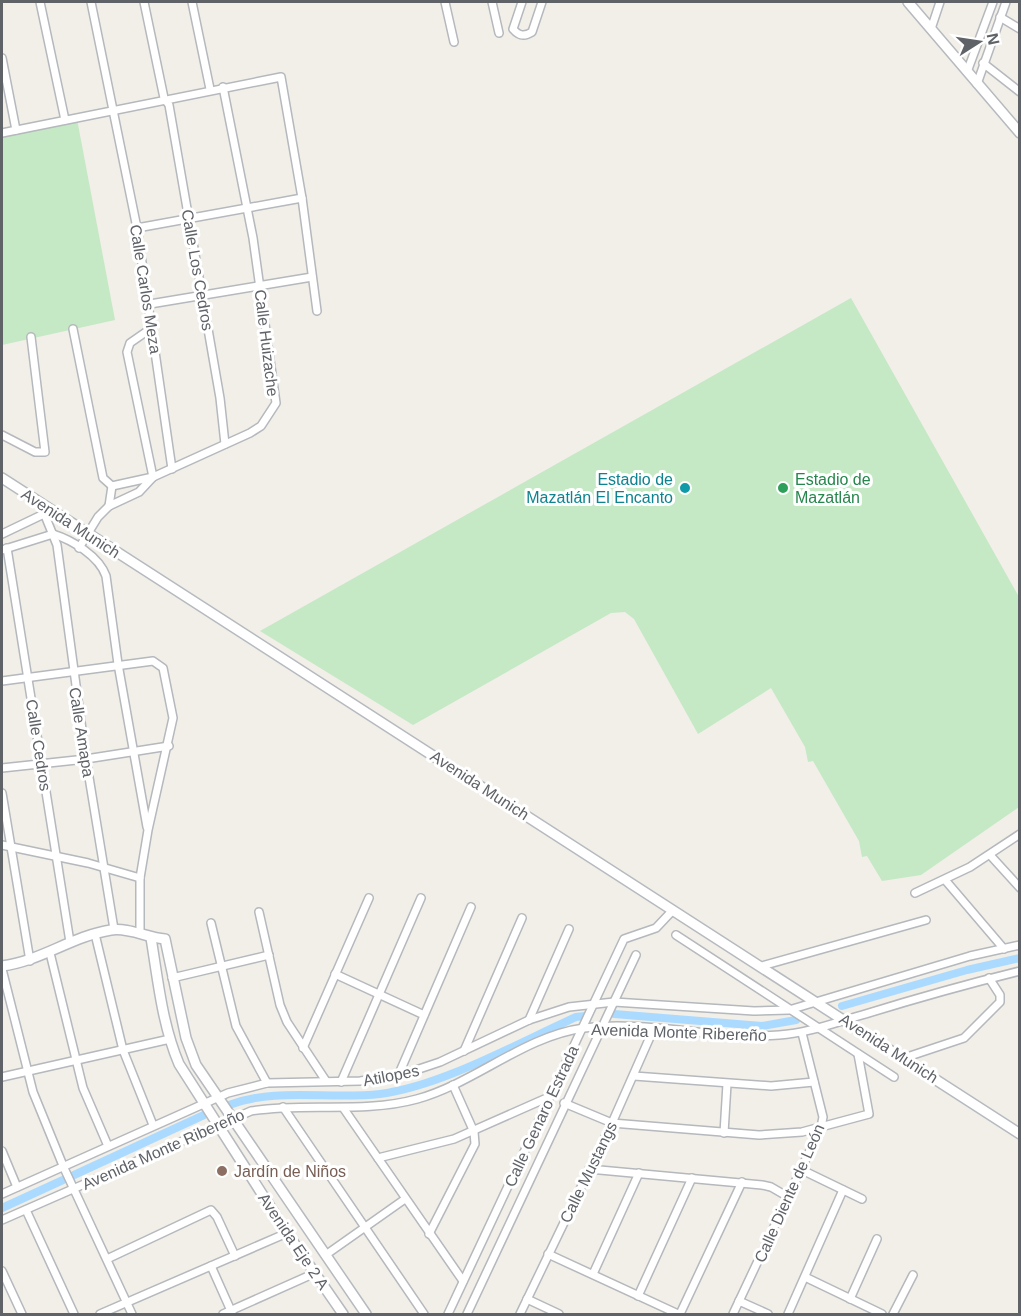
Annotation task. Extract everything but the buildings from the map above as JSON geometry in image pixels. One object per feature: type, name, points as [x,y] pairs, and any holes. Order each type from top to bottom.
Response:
[{"type":"main road","points":[[908,2],[977,85],[1018,128]]},
{"type":"main road","name":"Avenida Munich","points":[[2,478],[1020,1134]]},
{"type":"main road","points":[[2,968],[30,961],[70,942],[114,929],[151,938]]},
{"type":"main road","name":"Avenida Eje 2 A","points":[[340,1314],[202,1104],[179,1064],[170,1039],[151,938],[165,939],[172,978],[191,1051],[219,1098],[366,1314]]},
{"type":"street","points":[[40,2],[65,120]]},
{"type":"street","name":"Calle Carlos Meza","points":[[91,2],[111,110],[137,228],[150,304],[172,469]]},
{"type":"street","name":"Calle Los Cedros","points":[[144,2],[164,98],[169,105],[190,219],[220,398],[225,444]]},
{"type":"street","points":[[192,2],[210,89]]},
{"type":"street","points":[[445,2],[454,42]]},
{"type":"street","points":[[492,2],[500,33]]},
{"type":"street","points":[[522,2],[513,29],[521,36],[532,32],[542,2]]},
{"type":"street","points":[[931,29],[940,2]]},
{"type":"street","points":[[967,72],[993,2]]},
{"type":"street","points":[[977,85],[1006,2]]},
{"type":"street","points":[[1000,17],[1020,29]]},
{"type":"street","points":[[2,58],[16,130]]},
{"type":"street","points":[[983,63],[1020,92]]},
{"type":"street","points":[[2,133],[164,98],[281,77],[302,198],[317,311]]},
{"type":"street","name":"Calle Huizache","points":[[79,548],[87,533],[109,506],[139,492],[153,477],[261,426],[276,403],[247,207],[223,87]]},
{"type":"street","points":[[137,228],[302,198]]},
{"type":"street","points":[[150,304],[312,277]]},
{"type":"street","points":[[110,484],[153,477],[127,352],[130,343],[153,327]]},
{"type":"street","points":[[73,328],[104,478],[110,484],[109,506]]},
{"type":"street","points":[[2,435],[35,452],[42,453],[45,450],[31,338]]},
{"type":"street","points":[[2,534],[44,513],[54,511]]},
{"type":"street","name":"Calle Amapa","points":[[44,513],[57,545],[86,759],[114,929]]},
{"type":"street","points":[[14,529],[20,544]]},
{"type":"street","points":[[4,549],[53,534],[79,548],[102,567],[106,576],[118,664],[148,830]]},
{"type":"street","name":"Calle Cedros","points":[[4,549],[29,678],[70,942]]},
{"type":"street","points":[[2,681],[153,661],[159,663],[163,668],[173,718],[169,746],[148,830],[140,878],[140,934]]},
{"type":"street","points":[[2,768],[43,765],[169,746]]},
{"type":"street","points":[[2,793],[30,961]]},
{"type":"street","points":[[915,893],[946,881],[1020,834]]},
{"type":"street","points":[[2,844],[58,859],[88,863],[140,878]]},
{"type":"street","points":[[990,855],[1020,888]]},
{"type":"street","points":[[946,881],[1004,949]]},
{"type":"street","points":[[303,1048],[369,898]]},
{"type":"street","points":[[341,1082],[421,898]]},
{"type":"street","points":[[398,1076],[471,908]]},
{"type":"street","name":"Calle Genaro Estrada","points":[[448,1314],[624,939],[656,928],[673,910]]},
{"type":"street","points":[[259,912],[280,1005],[303,1048],[326,1081]]},
{"type":"street","points":[[464,1051],[522,918]]},
{"type":"street","points":[[762,966],[926,920]]},
{"type":"street","points":[[211,923],[219,965],[240,1038],[267,1083]]},
{"type":"street","points":[[529,1020],[569,930]]},
{"type":"street","points":[[95,934],[123,1050],[153,1125]]},
{"type":"street","points":[[676,935],[894,1077]]},
{"type":"street","name":"Atilopes","points":[[2,1194],[228,1093],[267,1083],[341,1082],[416,1072],[529,1020],[570,1007],[596,1002],[614,1002],[754,1011],[789,1010],[1020,945]]},
{"type":"street","points":[[50,953],[83,1088],[108,1146]]},
{"type":"street","points":[[172,978],[219,965],[269,955]]},
{"type":"street","name":"Calle Genaro Estrada","points":[[467,1314],[564,1103],[636,955]]},
{"type":"street","points":[[2,968],[27,1071],[64,1168],[132,1314]]},
{"type":"street","name":"Avenida Monte Ribereño","points":[[2,1220],[250,1111],[284,1107],[344,1109],[384,1106],[416,1099],[453,1085],[549,1038],[583,1029],[654,1028],[764,1036],[802,1033],[1020,971]]},
{"type":"street","points":[[335,974],[424,1014]]},
{"type":"street","points":[[903,1058],[952,1044],[967,1036],[1000,1002],[1000,994],[989,978]]},
{"type":"street","name":"Calle Mustangs","points":[[520,1314],[612,1124],[654,1028]]},
{"type":"street","name":"Calle Diente de León","points":[[733,1314],[790,1198],[821,1127],[823,1117],[802,1033]]},
{"type":"street","points":[[2,1077],[170,1039]]},
{"type":"street","points":[[564,1103],[612,1124],[724,1133],[774,1134],[821,1127],[867,1116],[871,1111],[858,1054]]},
{"type":"street","points":[[634,1076],[771,1086],[814,1082]]},
{"type":"street","points":[[724,1133],[727,1084]]},
{"type":"street","points":[[429,1233],[472,1151],[474,1132],[453,1085]]},
{"type":"street","points":[[378,1158],[445,1142],[474,1132],[550,1096]]},
{"type":"street","points":[[284,1107],[424,1314]]},
{"type":"street","points":[[344,1109],[463,1281]]},
{"type":"street","points":[[2,1151],[17,1187]]},
{"type":"street","points":[[589,1169],[742,1182],[771,1187],[790,1198]]},
{"type":"street","points":[[802,1170],[862,1199]]},
{"type":"street","points":[[593,1274],[639,1173]]},
{"type":"street","points":[[638,1296],[692,1178]]},
{"type":"street","points":[[548,1254],[679,1314],[742,1182]]},
{"type":"street","points":[[788,1314],[843,1190]]},
{"type":"street","points":[[327,1254],[405,1199]]},
{"type":"street","points":[[26,1210],[74,1314]]},
{"type":"street","points":[[107,1259],[211,1210],[217,1217],[235,1256]]},
{"type":"street","points":[[100,1314],[287,1233]]},
{"type":"street","points":[[850,1299],[877,1239]]},
{"type":"street","points":[[211,1266],[232,1313]]},
{"type":"street","points":[[2,1271],[22,1314]]},
{"type":"street","points":[[223,1314],[232,1313],[315,1273]]},
{"type":"street","points":[[893,1314],[913,1275]]},
{"type":"street","points":[[805,1277],[882,1314]]},
{"type":"street","points":[[527,1299],[559,1314]]},
{"type":"street","points":[[740,1301],[768,1314]]},
{"type":"green space","points":[[77,119],[115,320],[2,345],[2,136]]},
{"type":"green space","points":[[851,298],[1019,597],[1019,807],[921,875],[882,881],[867,856],[862,857],[859,841],[813,761],[808,762],[805,747],[771,688],[698,734],[634,619],[625,612],[611,613],[413,725],[260,631]]},
{"type":"waterway","points":[[842,1006],[967,970],[1020,958]]},
{"type":"waterway","points":[[614,1014],[762,1026],[796,1020]]},
{"type":"waterway","points":[[229,1105],[284,1095],[361,1095],[404,1089],[454,1073],[576,1017],[585,1016]]},
{"type":"waterway","points":[[74,1175],[204,1115]]},
{"type":"waterway","points":[[2,1208],[63,1180]]},
{"type":"place","name":"Estadio de Mazatlán El Encanto","points":[[685,488]]},
{"type":"place","name":"Estadio de Mazatlán","points":[[783,488]]},
{"type":"place","name":"Jardín de Niños","points":[[222,1171]]}]
